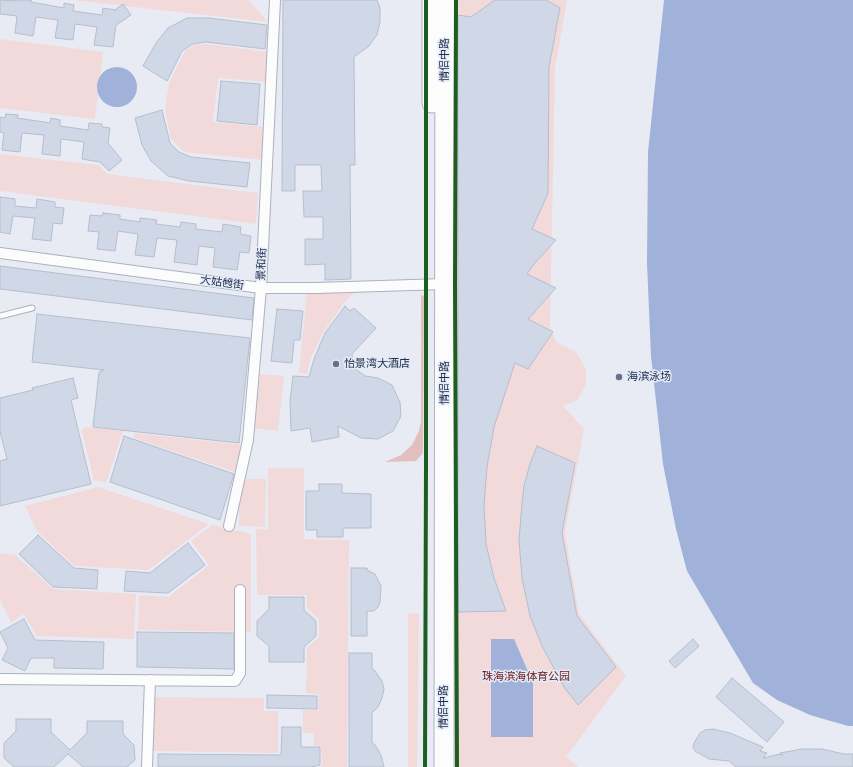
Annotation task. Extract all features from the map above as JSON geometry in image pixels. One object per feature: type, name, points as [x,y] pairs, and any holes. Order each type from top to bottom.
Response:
[{"type":"highway","name":"情侣中路","points":[[432,0],[438,284],[444,767]]},
{"type":"highway","name":"情侣中路","points":[[432,767],[438,284],[445,0]]},
{"type":"street","name":"景和街","points":[[229,526],[248,440],[261,288],[275,0]]},
{"type":"street","name":"大姑乸街","points":[[0,253],[261,288],[316,288],[438,284]]},
{"type":"street","points":[[0,679],[235,681],[240,674],[240,590]]},
{"type":"street","points":[[148,767],[150,680]]},
{"type":"lane","points":[[0,316],[32,308]]},
{"type":"green space","points":[[72,0],[249,0],[268,22]]},
{"type":"green space","name":"珠海滨海体育公园","points":[[450,0],[567,0],[555,68],[550,326],[556,342],[576,352],[586,369],[586,385],[577,400],[563,406],[584,429],[565,532],[579,614],[626,676],[566,757],[578,767],[447,767]]},
{"type":"green space","points":[[0,39],[103,52],[95,119],[0,108]]},
{"type":"green space","points":[[207,44],[269,52],[266,82],[218,78],[213,122],[266,127],[264,160],[184,152],[171,139],[165,108],[169,83],[185,51],[194,45]]},
{"type":"green space","points":[[0,154],[99,165],[107,174],[258,193],[256,224],[0,191]]},
{"type":"green space","points":[[356,291],[344,303],[324,331],[311,357],[307,374],[299,373],[307,292]]},
{"type":"green space","points":[[260,374],[284,376],[278,431],[254,428]]},
{"type":"green space","points":[[84,427],[123,431],[106,483],[96,480],[94,481],[82,431]]},
{"type":"green space","points":[[134,433],[244,445],[238,473],[134,438]]},
{"type":"green space","points":[[268,468],[304,468],[304,539],[349,540],[347,767],[320,767],[322,766],[321,745],[314,746],[314,733],[303,733],[303,710],[318,710],[319,694],[306,693],[307,648],[319,637],[319,619],[307,608],[307,595],[257,595],[256,529],[268,529]]},
{"type":"green space","points":[[240,479],[266,479],[265,527],[239,526]]},
{"type":"green space","points":[[98,487],[209,524],[148,570],[74,566],[37,531],[25,506]]},
{"type":"green space","points":[[212,525],[251,534],[251,632],[138,630],[139,595],[169,597],[209,565],[191,541]]},
{"type":"green space","points":[[0,553],[15,555],[53,589],[136,594],[134,639],[36,636],[24,614],[11,622],[0,600]]},
{"type":"green space","points":[[419,613],[417,767],[408,767],[408,614]]},
{"type":"green space","points":[[154,697],[264,698],[264,711],[278,711],[278,753],[153,751]]},
{"type":"shaded area","points":[[421,295],[424,296],[423,453],[416,461],[385,462],[401,455],[412,445],[419,431],[421,422]]},
{"type":"water","points":[[664,0],[853,0],[853,726],[848,726],[810,715],[777,700],[753,683],[687,571],[676,529],[663,464],[651,356],[647,263],[648,152]]},
{"type":"water","points":[[121,67],[128,70],[134,76],[137,87],[136,95],[128,104],[121,107],[113,107],[106,104],[98,95],[97,83],[100,76],[109,68]]},
{"type":"water","points":[[491,639],[514,639],[533,683],[533,737],[491,737]]},
{"type":"building","points":[[0,0],[31,0],[31,2],[64,8],[64,3],[74,5],[73,11],[102,15],[103,8],[115,10],[123,4],[131,15],[116,25],[113,47],[94,45],[97,27],[75,24],[73,40],[55,38],[58,20],[36,17],[33,36],[15,33],[17,16],[0,14]]},
{"type":"building","points":[[283,0],[377,0],[380,8],[380,22],[377,35],[369,46],[354,57],[355,165],[350,165],[351,279],[325,280],[325,264],[305,265],[305,239],[323,239],[323,217],[304,217],[303,191],[322,191],[321,165],[295,165],[295,191],[282,191]]},
{"type":"building","points":[[495,0],[546,0],[560,8],[549,67],[548,193],[532,229],[556,240],[527,274],[556,288],[528,319],[553,332],[528,369],[515,363],[494,427],[487,467],[484,505],[486,544],[494,578],[506,611],[458,612],[458,15],[471,17]]},
{"type":"building","points":[[187,18],[209,18],[267,25],[265,49],[206,42],[193,44],[182,51],[167,81],[143,66],[156,43],[168,28]]},
{"type":"building","points":[[221,81],[260,84],[257,125],[217,121]]},
{"type":"building","points":[[162,110],[170,143],[179,152],[191,157],[250,163],[247,187],[189,181],[168,176],[151,161],[142,145],[135,118]]},
{"type":"building","points":[[6,114],[18,115],[17,118],[50,123],[51,118],[60,120],[60,126],[88,130],[89,123],[102,124],[102,127],[110,128],[108,143],[122,160],[109,171],[100,162],[82,159],[84,142],[61,139],[60,156],[42,154],[44,135],[22,133],[20,152],[2,150],[4,133],[0,132],[0,117],[5,118]]},
{"type":"building","points":[[0,197],[15,199],[15,206],[36,208],[37,199],[55,202],[55,207],[64,208],[62,224],[53,223],[51,241],[32,239],[35,218],[13,216],[10,234],[0,232]]},
{"type":"building","points":[[103,213],[120,215],[120,219],[140,222],[140,218],[157,220],[156,224],[180,227],[181,222],[196,224],[196,229],[222,232],[223,224],[241,227],[240,234],[251,236],[249,253],[240,252],[237,270],[213,267],[215,248],[199,246],[197,265],[174,262],[177,240],[157,238],[154,257],[135,255],[138,234],[118,231],[115,251],[97,249],[99,232],[88,231],[90,215],[102,216]]},
{"type":"building","points":[[0,266],[254,298],[252,320],[0,289]]},
{"type":"building","points":[[345,306],[350,311],[354,308],[376,328],[352,354],[353,367],[365,376],[378,378],[392,385],[400,402],[401,416],[393,431],[378,439],[361,438],[338,426],[339,437],[312,442],[310,428],[291,431],[290,401],[293,376],[309,377],[314,359],[325,333]]},
{"type":"building","points":[[277,309],[303,311],[300,340],[294,340],[292,363],[271,361]]},
{"type":"building","points":[[37,314],[250,338],[239,443],[93,427],[99,372],[104,370],[32,362]]},
{"type":"building","points":[[73,378],[78,398],[71,400],[91,484],[0,506],[0,461],[7,459],[0,432],[0,398]]},
{"type":"building","points":[[124,436],[234,474],[220,520],[110,482]]},
{"type":"building","points":[[537,446],[575,463],[562,533],[577,616],[616,667],[578,705],[564,687],[542,646],[530,616],[522,578],[519,540],[524,486]]},
{"type":"building","points":[[319,484],[342,484],[342,493],[371,494],[371,528],[343,528],[343,537],[317,537],[317,530],[306,530],[306,491],[319,491]]},
{"type":"building","points":[[38,535],[74,568],[98,570],[97,589],[53,587],[19,554]]},
{"type":"building","points":[[188,543],[205,565],[168,593],[124,591],[126,571],[150,573]]},
{"type":"building","points":[[351,568],[367,568],[367,570],[375,574],[381,586],[380,602],[378,607],[374,611],[367,611],[367,636],[351,636]]},
{"type":"building","points":[[269,597],[304,597],[304,610],[316,621],[316,636],[304,647],[304,662],[269,662],[269,646],[257,636],[257,621],[269,609]]},
{"type":"building","points":[[24,619],[35,640],[104,642],[103,669],[54,668],[54,658],[31,658],[25,671],[2,660],[8,648],[0,632]]},
{"type":"building","points":[[137,632],[234,633],[234,669],[137,667]]},
{"type":"building","points":[[693,639],[699,646],[675,668],[669,661]]},
{"type":"building","points":[[349,653],[372,653],[372,669],[382,681],[384,689],[382,698],[378,707],[372,713],[372,743],[381,755],[384,767],[349,767]]},
{"type":"building","points":[[732,678],[784,722],[767,742],[716,697]]},
{"type":"building","points":[[267,695],[317,696],[317,709],[267,708]]},
{"type":"building","points":[[16,719],[51,719],[51,732],[70,750],[87,733],[87,721],[123,721],[123,734],[134,745],[135,760],[127,767],[83,767],[68,754],[54,767],[14,767],[4,758],[4,743],[16,731]]},
{"type":"building","points":[[282,727],[301,727],[301,747],[320,747],[320,765],[311,767],[158,767],[158,754],[281,755]]},
{"type":"building","points":[[713,729],[730,733],[763,747],[760,751],[767,753],[763,758],[780,754],[783,755],[780,753],[802,749],[822,749],[844,754],[853,754],[853,767],[736,767],[729,761],[709,759],[695,751],[693,747],[694,743],[700,733],[705,730]]},
{"type":"cycle path","points":[[425,767],[426,0]]},
{"type":"cycle path","points":[[456,0],[455,284],[457,767]]},
{"type":"place","name":"怡景湾大酒店","points":[[336,364]]},
{"type":"place","name":"海滨泳场","points":[[619,377]]}]
